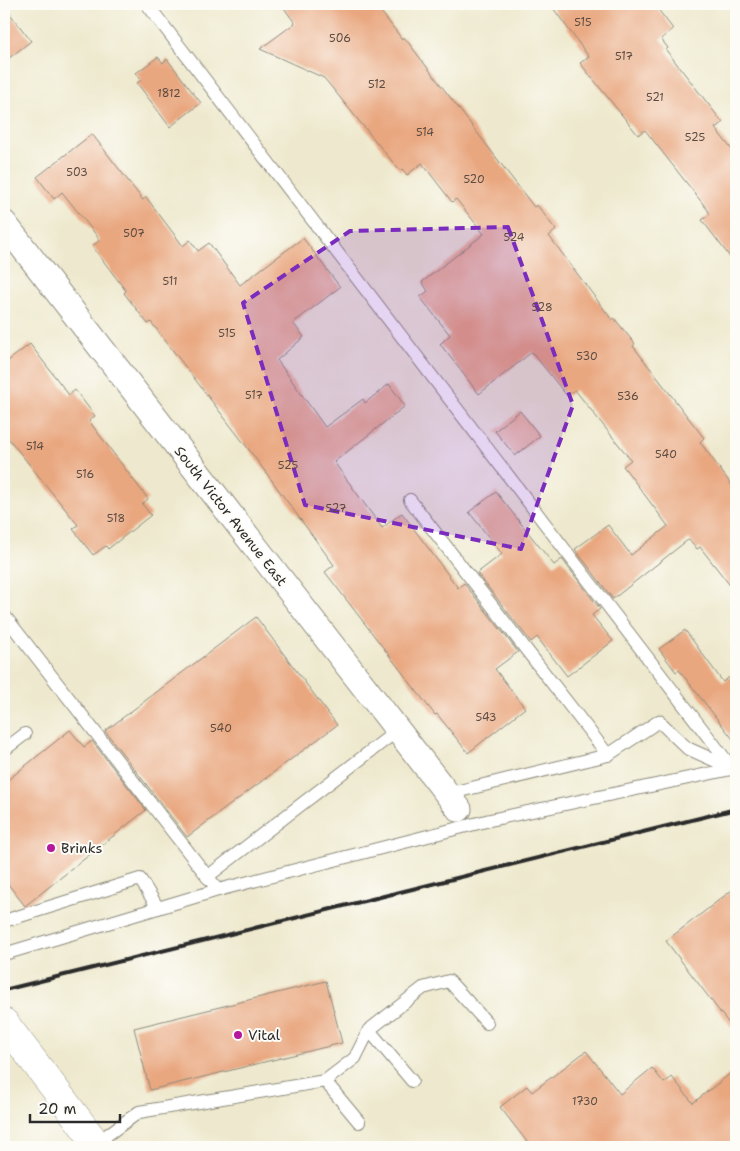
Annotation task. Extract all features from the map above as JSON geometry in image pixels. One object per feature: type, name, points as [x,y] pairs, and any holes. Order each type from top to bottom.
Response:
[{"type":"main road","points":[[4,1022],[98,1145]]},
{"type":"street","name":"South Victor Avenue East","points":[[4,223],[453,801]]},
{"type":"lane","points":[[147,4],[734,768]]},
{"type":"lane","points":[[410,500],[608,755]]},
{"type":"lane","points":[[4,615],[218,890]]},
{"type":"lane","points":[[453,801],[608,755],[659,721],[687,748],[734,768]]},
{"type":"lane","points":[[207,877],[398,730]]},
{"type":"lane","points":[[4,750],[26,734]]},
{"type":"lane","points":[[4,954],[218,890],[490,820],[734,768]]},
{"type":"lane","points":[[4,921],[140,879],[158,908]]},
{"type":"lane","points":[[98,1145],[138,1112],[326,1081],[355,1058],[369,1030],[423,988],[449,981],[487,1024]]},
{"type":"lane","points":[[369,1030],[412,1081]]},
{"type":"lane","points":[[326,1081],[359,1122]]},
{"type":"highlighted area","points":[[508,227],[573,405],[521,549],[305,505],[243,303],[350,231]]},
{"type":"building","points":[[281,4],[375,4],[402,39],[404,37],[534,207],[537,205],[556,230],[549,236],[612,320],[614,318],[635,344],[633,346],[704,438],[700,442],[736,491],[736,593],[700,547],[697,549],[689,539],[613,599],[575,549],[608,525],[631,555],[668,526],[623,466],[631,460],[575,390],[567,396],[532,352],[479,394],[440,344],[450,335],[420,297],[428,291],[422,282],[484,234],[456,199],[452,202],[422,163],[407,175],[402,169],[400,171],[324,78],[260,49],[295,23]]},
{"type":"building","points":[[550,4],[654,4],[673,29],[661,39],[668,48],[666,50],[723,123],[715,128],[736,155],[736,265],[702,220],[710,214],[707,209],[645,130],[638,135],[580,63],[589,57]]},
{"type":"building","points":[[4,6],[31,41],[4,62]]},
{"type":"building","points":[[158,57],[163,63],[167,59],[201,103],[170,127],[137,83],[141,80],[136,73]]},
{"type":"building","points":[[92,134],[143,200],[146,197],[183,246],[190,240],[198,251],[209,243],[240,285],[303,238],[340,287],[293,323],[304,337],[277,360],[325,427],[363,399],[365,403],[389,384],[405,406],[334,462],[382,528],[402,513],[458,588],[464,583],[518,652],[495,669],[525,708],[468,753],[437,714],[435,715],[325,572],[334,565],[253,455],[151,322],[148,324],[124,293],[126,291],[92,246],[99,241],[97,236],[62,192],[54,199],[37,177]]},
{"type":"building","points":[[30,344],[69,395],[75,390],[95,416],[89,421],[148,499],[142,504],[151,515],[108,549],[106,546],[93,555],[73,529],[78,525],[4,433],[4,364]]},
{"type":"building","points":[[520,411],[540,436],[515,456],[495,431]]},
{"type":"building","points":[[496,492],[554,565],[562,559],[600,609],[592,615],[613,641],[567,676],[537,637],[531,642],[477,573],[502,554],[469,512]]},
{"type":"building","points":[[256,617],[337,725],[187,837],[105,731]]},
{"type":"building","points":[[685,630],[723,682],[736,672],[736,743],[679,670],[676,672],[659,649]]},
{"type":"building","name":"Brinks","points":[[70,730],[84,747],[92,741],[146,810],[25,906],[4,879],[4,783]]},
{"type":"building","points":[[736,887],[736,1033],[666,941]]},
{"type":"building","name":"Vital","points":[[326,981],[342,1043],[150,1090],[134,1028]]},
{"type":"building","points":[[586,1051],[620,1094],[652,1068],[664,1083],[672,1077],[693,1103],[736,1069],[736,1147],[531,1147],[500,1107],[527,1086],[532,1092]]},
{"type":"railway","points":[[4,990],[736,809]]},
{"type":"place","name":"Brinks","points":[[51,848]]},
{"type":"place","name":"Vital","points":[[238,1035]]}]
